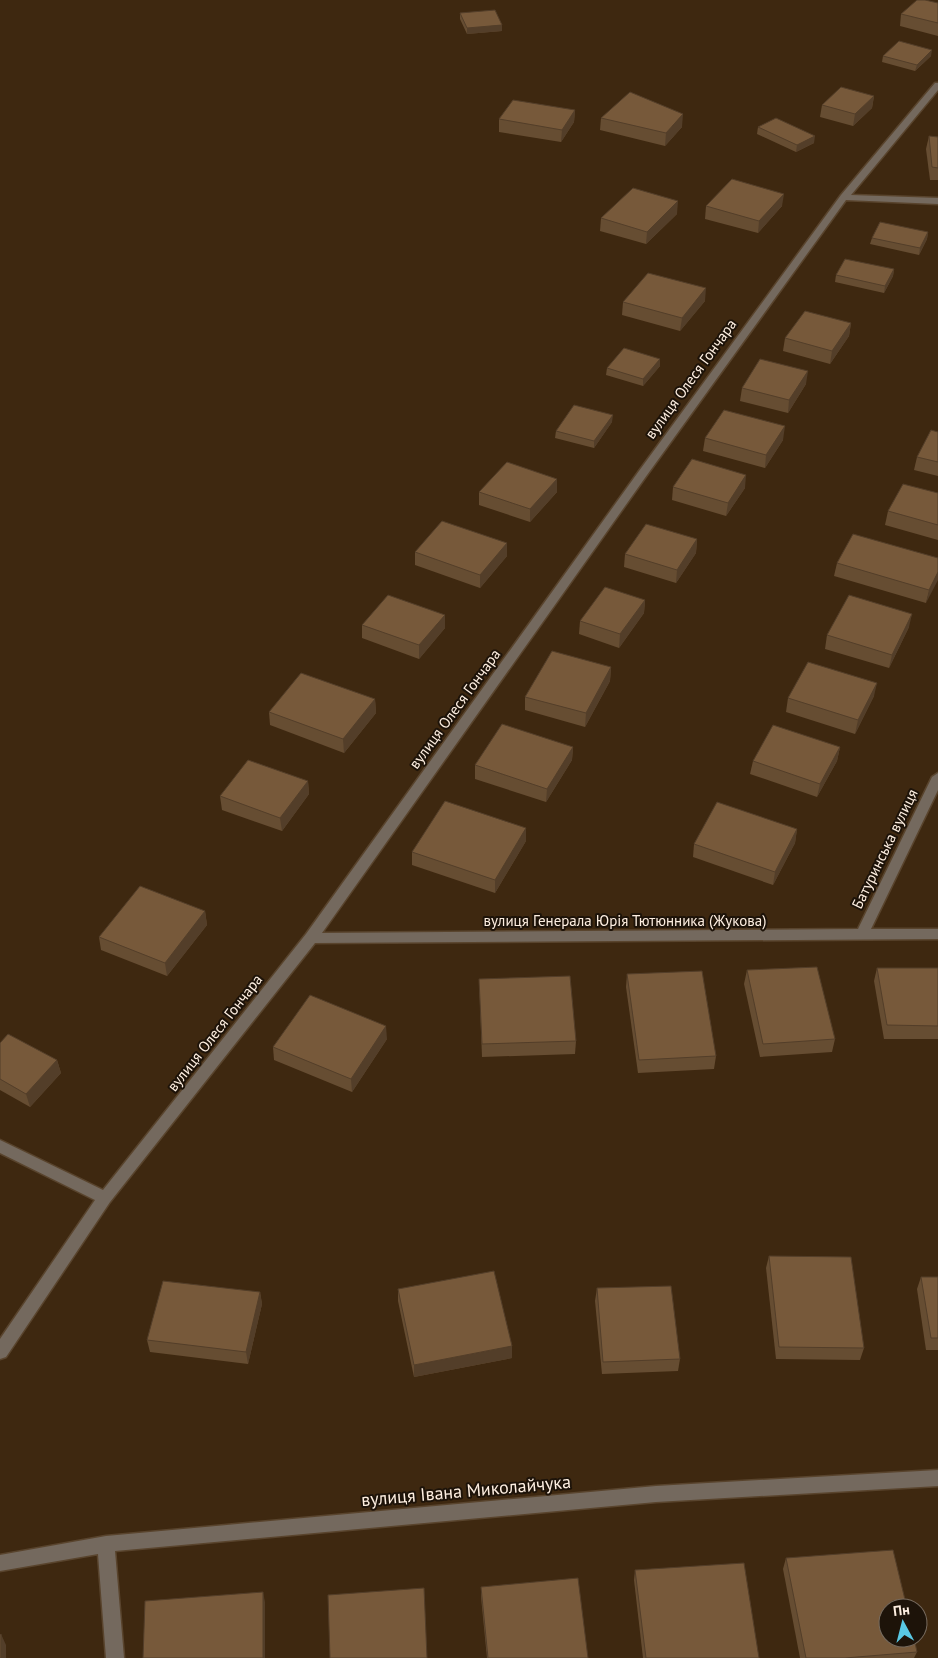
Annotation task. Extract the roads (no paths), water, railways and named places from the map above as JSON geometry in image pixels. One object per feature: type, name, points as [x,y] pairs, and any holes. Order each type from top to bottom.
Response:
[{"type":"street","name":"вулиця Олеся Гончара","points":[[0,1352],[105,1198],[311,938],[643,473],[844,197],[938,85]]},
{"type":"street","points":[[844,197],[938,201]]},
{"type":"street","name":"Батуринська вулиця","points":[[861,936],[938,777]]},
{"type":"street","name":"вулиця Генерала Юрія Тютюнника (Жукова)","points":[[311,938],[861,936],[938,934]]},
{"type":"street","points":[[0,1146],[105,1198]]},
{"type":"street","name":"вулиця Івана Миколайчука","points":[[0,1563],[106,1544],[656,1494],[938,1478]]},
{"type":"street","points":[[106,1544],[115,1658]]}]
